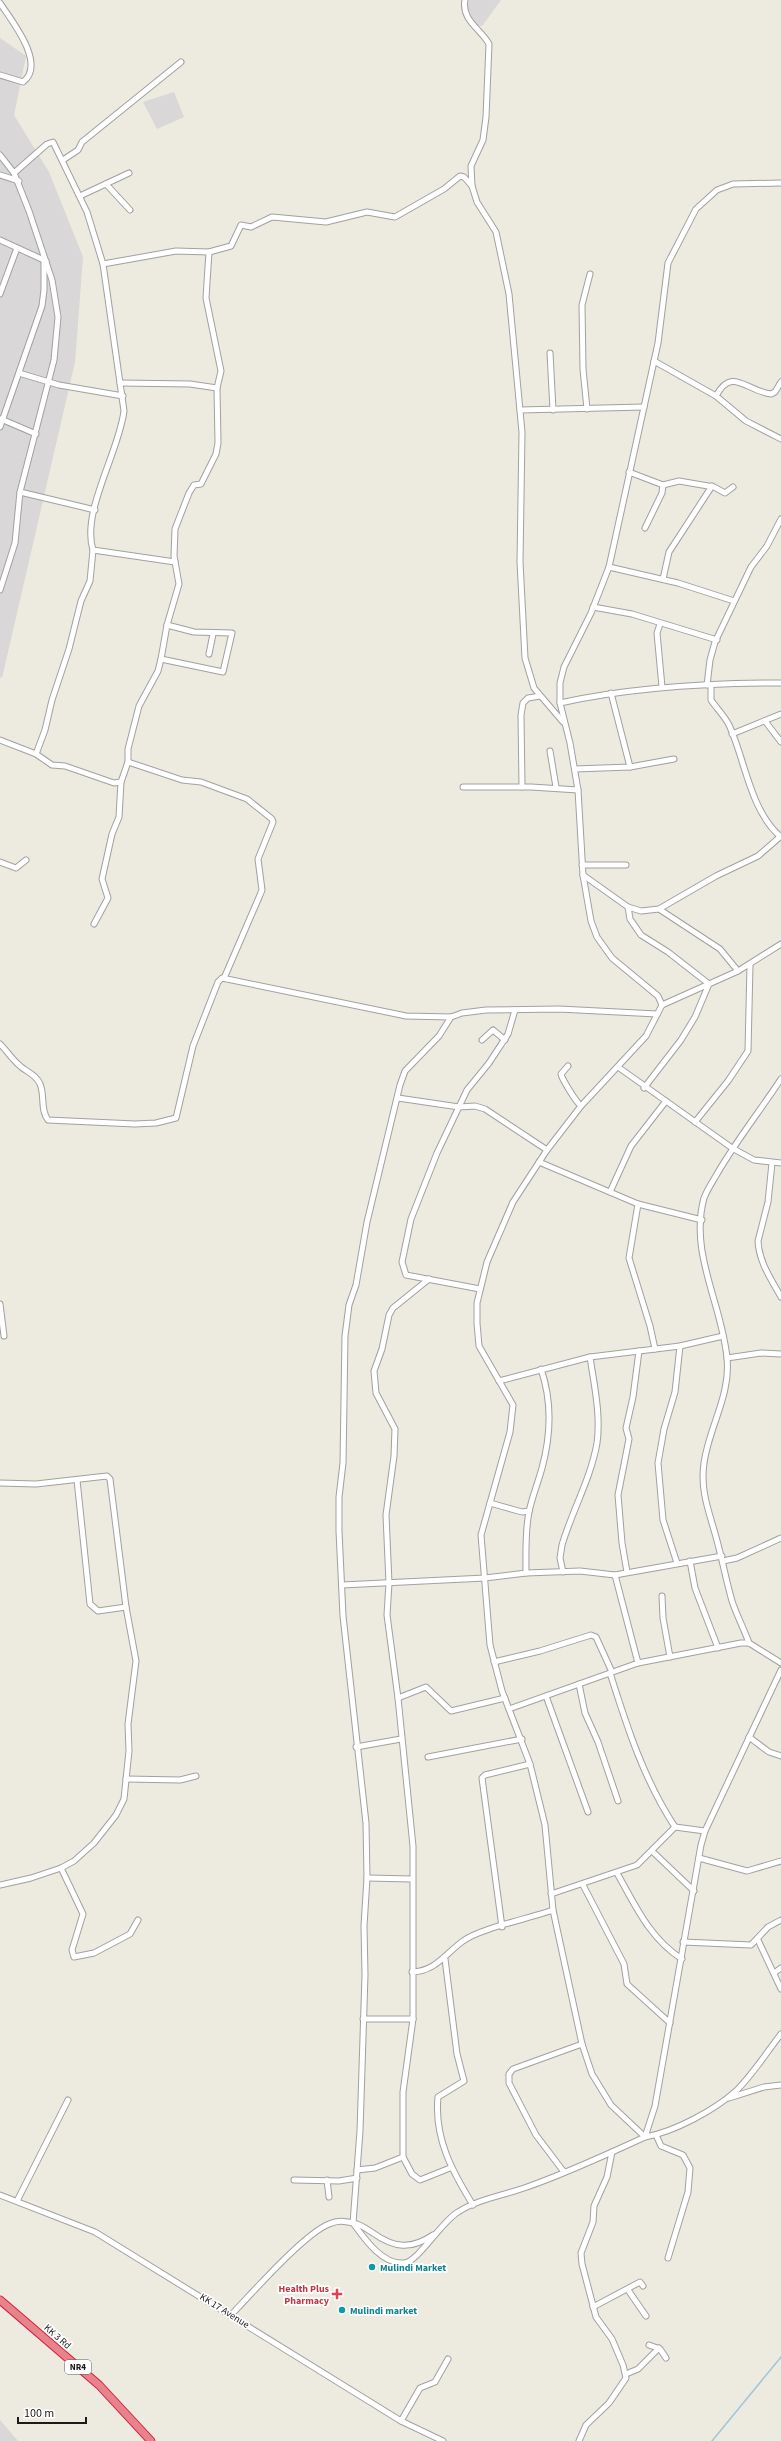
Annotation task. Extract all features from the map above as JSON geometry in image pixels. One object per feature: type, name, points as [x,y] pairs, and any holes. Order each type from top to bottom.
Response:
[{"type":"highway","name":"KK 3 Rd","points":[[0,2300],[99,2385],[151,2441]]},
{"type":"street","points":[[465,0],[465,13],[470,22],[487,40],[489,53],[486,117],[483,140],[471,166],[472,186],[477,202],[496,232],[509,294],[520,410],[523,475],[520,562],[523,636],[530,678],[534,688],[564,723]]},
{"type":"street","points":[[0,3],[25,42],[31,63],[30,71],[23,82],[0,75]]},
{"type":"street","points":[[63,160],[78,150],[82,142],[181,62]]},
{"type":"street","points":[[14,172],[50,142],[53,142],[63,160],[80,196],[103,264],[123,396],[122,430],[99,491],[92,524],[93,550],[89,586],[81,601],[69,649],[52,700],[45,730],[36,754]]},
{"type":"street","points":[[0,155],[14,172],[19,182],[45,260],[58,317],[54,360],[20,492],[16,543],[0,590]]},
{"type":"street","points":[[80,196],[129,173]]},
{"type":"street","points":[[0,175],[19,182]]},
{"type":"street","points":[[103,264],[176,251],[209,252],[231,246],[241,226],[251,227],[272,217],[326,222],[368,212],[395,217],[444,189],[460,176],[464,177],[472,186]]},
{"type":"street","points":[[106,184],[130,210]]},
{"type":"street","points":[[662,1005],[658,996],[604,950],[591,921],[582,865],[578,790],[570,742],[560,703],[561,675],[593,607],[609,567],[662,324],[668,263],[696,209],[717,190],[732,184],[781,184]]},
{"type":"street","points":[[0,240],[45,260]]},
{"type":"street","points":[[0,294],[17,248]]},
{"type":"street","points":[[94,924],[108,898],[102,879],[112,834],[119,816],[121,782],[128,762],[128,749],[139,706],[158,671],[167,625],[179,584],[178,571],[175,562],[175,529],[192,488],[194,485],[201,484],[216,454],[218,429],[217,388],[220,363],[206,298],[209,252]]},
{"type":"street","points":[[0,427],[42,306],[45,260]]},
{"type":"street","points":[[587,409],[583,369],[582,305],[590,274]]},
{"type":"street","points":[[550,353],[553,410]]},
{"type":"street","points":[[654,361],[716,396],[746,421],[781,440]]},
{"type":"street","points":[[19,373],[48,383],[96,393],[123,396]]},
{"type":"street","points":[[716,396],[723,384],[728,381],[739,382],[771,394],[776,392],[781,382]]},
{"type":"street","points":[[120,383],[190,384],[217,388]]},
{"type":"street","points":[[520,410],[644,407]]},
{"type":"street","points":[[2,419],[36,434]]},
{"type":"street","points":[[629,472],[663,485],[674,480],[712,486],[726,494],[732,487]]},
{"type":"street","points":[[645,528],[662,493],[663,485]]},
{"type":"street","points":[[663,579],[669,552],[712,486]]},
{"type":"street","points":[[20,492],[95,510]]},
{"type":"street","points":[[583,875],[628,907],[641,911],[659,908],[716,876],[758,856],[781,837],[768,823],[754,796],[732,734],[722,712],[710,700],[709,685],[710,660],[717,640],[751,567],[767,546],[781,519]]},
{"type":"street","points":[[93,550],[175,562]]},
{"type":"street","points":[[609,567],[663,579],[734,601]]},
{"type":"street","points":[[593,607],[632,614],[660,624],[717,640]]},
{"type":"street","points":[[660,624],[657,633],[662,688]]},
{"type":"street","points":[[161,659],[223,672],[232,633],[213,634],[187,631],[167,625]]},
{"type":"street","points":[[209,654],[213,634]]},
{"type":"street","points":[[560,703],[611,693],[662,688],[781,683]]},
{"type":"street","points":[[611,693],[630,768]]},
{"type":"street","points":[[522,787],[521,715],[523,703],[528,698],[540,696]]},
{"type":"street","points":[[732,734],[781,714]]},
{"type":"street","points":[[765,721],[781,742]]},
{"type":"street","points":[[0,740],[36,754],[52,765],[65,766],[114,783],[121,782]]},
{"type":"street","points":[[550,751],[556,788]]},
{"type":"street","points":[[575,769],[630,768],[674,759]]},
{"type":"street","points":[[128,762],[182,780],[201,782],[247,799],[272,819],[273,822],[258,859],[262,890],[225,976]]},
{"type":"street","points":[[463,787],[522,787],[578,790]]},
{"type":"street","points":[[0,862],[16,868],[26,860]]},
{"type":"street","points":[[582,865],[626,865]]},
{"type":"street","points":[[628,907],[630,919],[641,935],[668,952],[709,984]]},
{"type":"street","points":[[659,908],[720,949],[738,971]]},
{"type":"street","points":[[645,2137],[602,2094],[592,2074],[582,2044],[553,1910],[545,1825],[530,1764],[505,1698],[490,1646],[481,1535],[513,1415],[513,1405],[483,1356],[477,1335],[480,1289],[488,1262],[513,1202],[547,1150],[581,1106],[618,1068],[646,1036],[662,1005],[750,965],[781,944]]},
{"type":"street","points":[[695,1122],[728,1081],[748,1051],[750,965]]},
{"type":"street","points":[[0,1044],[20,1066],[35,1076],[39,1082],[43,1091],[45,1113],[48,1120],[156,1123],[176,1118],[193,1046],[218,982],[222,978],[406,1016],[451,1017],[462,1013],[486,1010],[559,1009],[657,1014]]},
{"type":"street","points":[[644,1088],[681,1040],[695,1017],[709,984]]},
{"type":"street","points":[[480,1289],[406,1275],[402,1262],[411,1219],[437,1153],[467,1090],[505,1040],[514,1010]]},
{"type":"street","points":[[451,1017],[440,1036],[406,1071],[368,1222],[356,1285],[349,1305],[345,1336],[343,1463],[339,1497],[342,1585],[356,1747],[366,1822],[368,1878],[364,1926],[363,2019],[357,2178],[353,2223],[368,2243],[385,2257],[404,2263],[413,2260],[446,2221],[460,2211],[564,2172],[645,2137],[671,2130],[728,2098],[764,2087],[781,2085]]},
{"type":"street","points":[[482,1040],[493,1030],[505,1040]]},
{"type":"street","points":[[568,1066],[561,1074],[561,1077],[567,1083],[575,1101],[581,1106]]},
{"type":"street","points":[[618,1068],[644,1088],[666,1101],[732,1148],[754,1160],[781,1163]]},
{"type":"street","points":[[781,1079],[755,1118],[732,1148],[706,1195],[702,1220],[703,1266],[723,1336],[727,1358],[727,1386],[711,1435],[703,1475],[703,1497],[722,1559],[732,1602],[749,1643],[781,1663]]},
{"type":"street","points":[[398,1098],[459,1107],[475,1106],[485,1109],[547,1150]]},
{"type":"street","points":[[610,1192],[631,1146],[666,1101]]},
{"type":"street","points":[[539,1162],[638,1204],[702,1220]]},
{"type":"street","points":[[772,1163],[768,1202],[758,1241],[758,1247],[766,1270],[781,1297]]},
{"type":"street","points":[[638,1204],[629,1258],[650,1326],[655,1349]]},
{"type":"street","points":[[429,1279],[407,1298],[400,1302],[389,1315],[382,1349],[374,1371],[376,1393],[395,1429],[394,1456],[386,1516],[389,1583],[388,1628],[398,1698],[413,1846],[413,2018],[403,2092],[402,2157],[412,2174],[420,2180],[450,2168]]},
{"type":"street","points":[[0,1304],[4,1336]]},
{"type":"street","points":[[499,1381],[590,1357],[680,1346],[723,1336]]},
{"type":"street","points":[[678,1563],[663,1520],[658,1463],[664,1429],[675,1392],[680,1346]]},
{"type":"street","points":[[628,1572],[622,1543],[618,1495],[629,1439],[626,1428],[633,1397],[639,1351]]},
{"type":"street","points":[[727,1358],[761,1353],[781,1354]]},
{"type":"street","points":[[563,1572],[560,1558],[562,1545],[592,1464],[597,1442],[596,1397],[590,1357]]},
{"type":"street","points":[[526,1573],[526,1534],[529,1511],[542,1465],[549,1417],[548,1389],[541,1369]]},
{"type":"street","points":[[0,1483],[36,1484],[107,1476],[110,1479],[126,1607],[136,1661],[128,1724],[124,1799],[116,1815],[94,1843],[74,1860],[61,1868],[31,1878],[0,1885]]},
{"type":"street","points":[[76,1480],[90,1604],[98,1611],[126,1607]]},
{"type":"street","points":[[490,1503],[522,1512],[529,1511]]},
{"type":"street","points":[[342,1585],[485,1578],[526,1573],[589,1571],[615,1575],[690,1561],[737,1558],[781,1538]]},
{"type":"street","points":[[690,1561],[695,1588],[718,1648]]},
{"type":"street","points":[[615,1575],[638,1663]]},
{"type":"street","points":[[662,1596],[663,1618],[670,1657]]},
{"type":"street","points":[[494,1662],[540,1652],[591,1635],[596,1637],[611,1673],[645,1773],[658,1801],[675,1827],[705,1832]]},
{"type":"street","points":[[510,1709],[638,1663],[749,1643]]},
{"type":"street","points":[[645,2137],[655,2106],[699,1858],[705,1832],[781,1670]]},
{"type":"street","points":[[578,1684],[585,1714],[598,1742],[618,1801]]},
{"type":"street","points":[[398,1698],[426,1687],[451,1711],[505,1698]]},
{"type":"street","points":[[546,1696],[588,1812]]},
{"type":"street","points":[[749,1737],[769,1752],[781,1756]]},
{"type":"street","points":[[356,1747],[401,1739]]},
{"type":"street","points":[[428,1757],[522,1740]]},
{"type":"street","points":[[502,1927],[482,1778],[485,1774],[530,1764]]},
{"type":"street","points":[[126,1779],[180,1780],[196,1776]]},
{"type":"street","points":[[551,1894],[583,1885],[642,1862],[675,1827]]},
{"type":"street","points":[[652,1851],[694,1891]]},
{"type":"street","points":[[699,1858],[748,1871],[781,1861]]},
{"type":"street","points":[[61,1868],[83,1914],[72,1950],[74,1957],[94,1953],[130,1934],[138,1920]]},
{"type":"street","points":[[617,1873],[656,1937],[666,1949],[682,1959]]},
{"type":"street","points":[[368,1878],[412,1879]]},
{"type":"street","points":[[583,1885],[624,1964],[628,1984],[670,2023]]},
{"type":"street","points":[[412,1972],[429,1969],[444,1959],[468,1937],[553,1910]]},
{"type":"street","points":[[684,1942],[738,1946],[751,1945],[758,1940],[768,1927],[781,1920]]},
{"type":"street","points":[[758,1940],[781,1989]]},
{"type":"street","points":[[444,1959],[456,2054],[464,2081],[438,2097],[438,2130],[450,2168],[473,2205]]},
{"type":"street","points":[[774,1973],[781,1968]]},
{"type":"street","points":[[363,2019],[413,2018]]},
{"type":"street","points":[[728,2098],[738,2088],[781,2034]]},
{"type":"street","points":[[564,2172],[536,2135],[509,2083],[509,2078],[513,2069],[582,2044]]},
{"type":"street","points":[[17,2201],[68,2100]]},
{"type":"street","points":[[656,2135],[660,2146],[683,2155],[690,2168],[688,2192],[668,2258]]},
{"type":"street","points":[[579,2441],[586,2425],[609,2403],[625,2380],[626,2374],[612,2339],[600,2326],[593,2307],[582,2264],[581,2253],[593,2222],[594,2206],[607,2177],[612,2152]]},
{"type":"street","points":[[357,2170],[375,2168],[402,2157]]},
{"type":"street","points":[[294,2180],[339,2181],[357,2178]]},
{"type":"street","points":[[327,2180],[329,2197]]},
{"type":"street","name":"KK 17 Avenue","points":[[0,2195],[96,2232],[232,2314],[401,2421],[443,2441]]},
{"type":"street","points":[[232,2314],[299,2245],[328,2224],[341,2220],[353,2223],[390,2244],[398,2246],[416,2245],[433,2235]]},
{"type":"street","points":[[593,2307],[628,2290],[640,2282],[643,2286]]},
{"type":"street","points":[[628,2290],[646,2316]]},
{"type":"street","points":[[649,2345],[659,2348],[666,2358]]},
{"type":"street","points":[[626,2374],[638,2368],[659,2348]]},
{"type":"street","points":[[401,2421],[420,2388],[435,2382],[448,2359]]},
{"type":"shaded area","points":[[469,0],[501,0],[482,26],[472,24],[467,16]]},
{"type":"shaded area","points":[[0,38],[26,56],[14,115],[49,172],[83,257],[75,362],[2,678],[0,677]]},
{"type":"shaded area","points":[[174,92],[184,117],[157,129],[143,102]]},
{"type":"shaded area","points":[[0,2420],[18,2441],[0,2441]]},
{"type":"waterway","points":[[712,2441],[781,2357]]},
{"type":"place","name":"Mulindi Market","points":[[372,2267]]},
{"type":"place","name":"Health Plus Pharmacy","points":[[337,2294]]},
{"type":"place","name":"Mulindi market","points":[[342,2310]]}]
